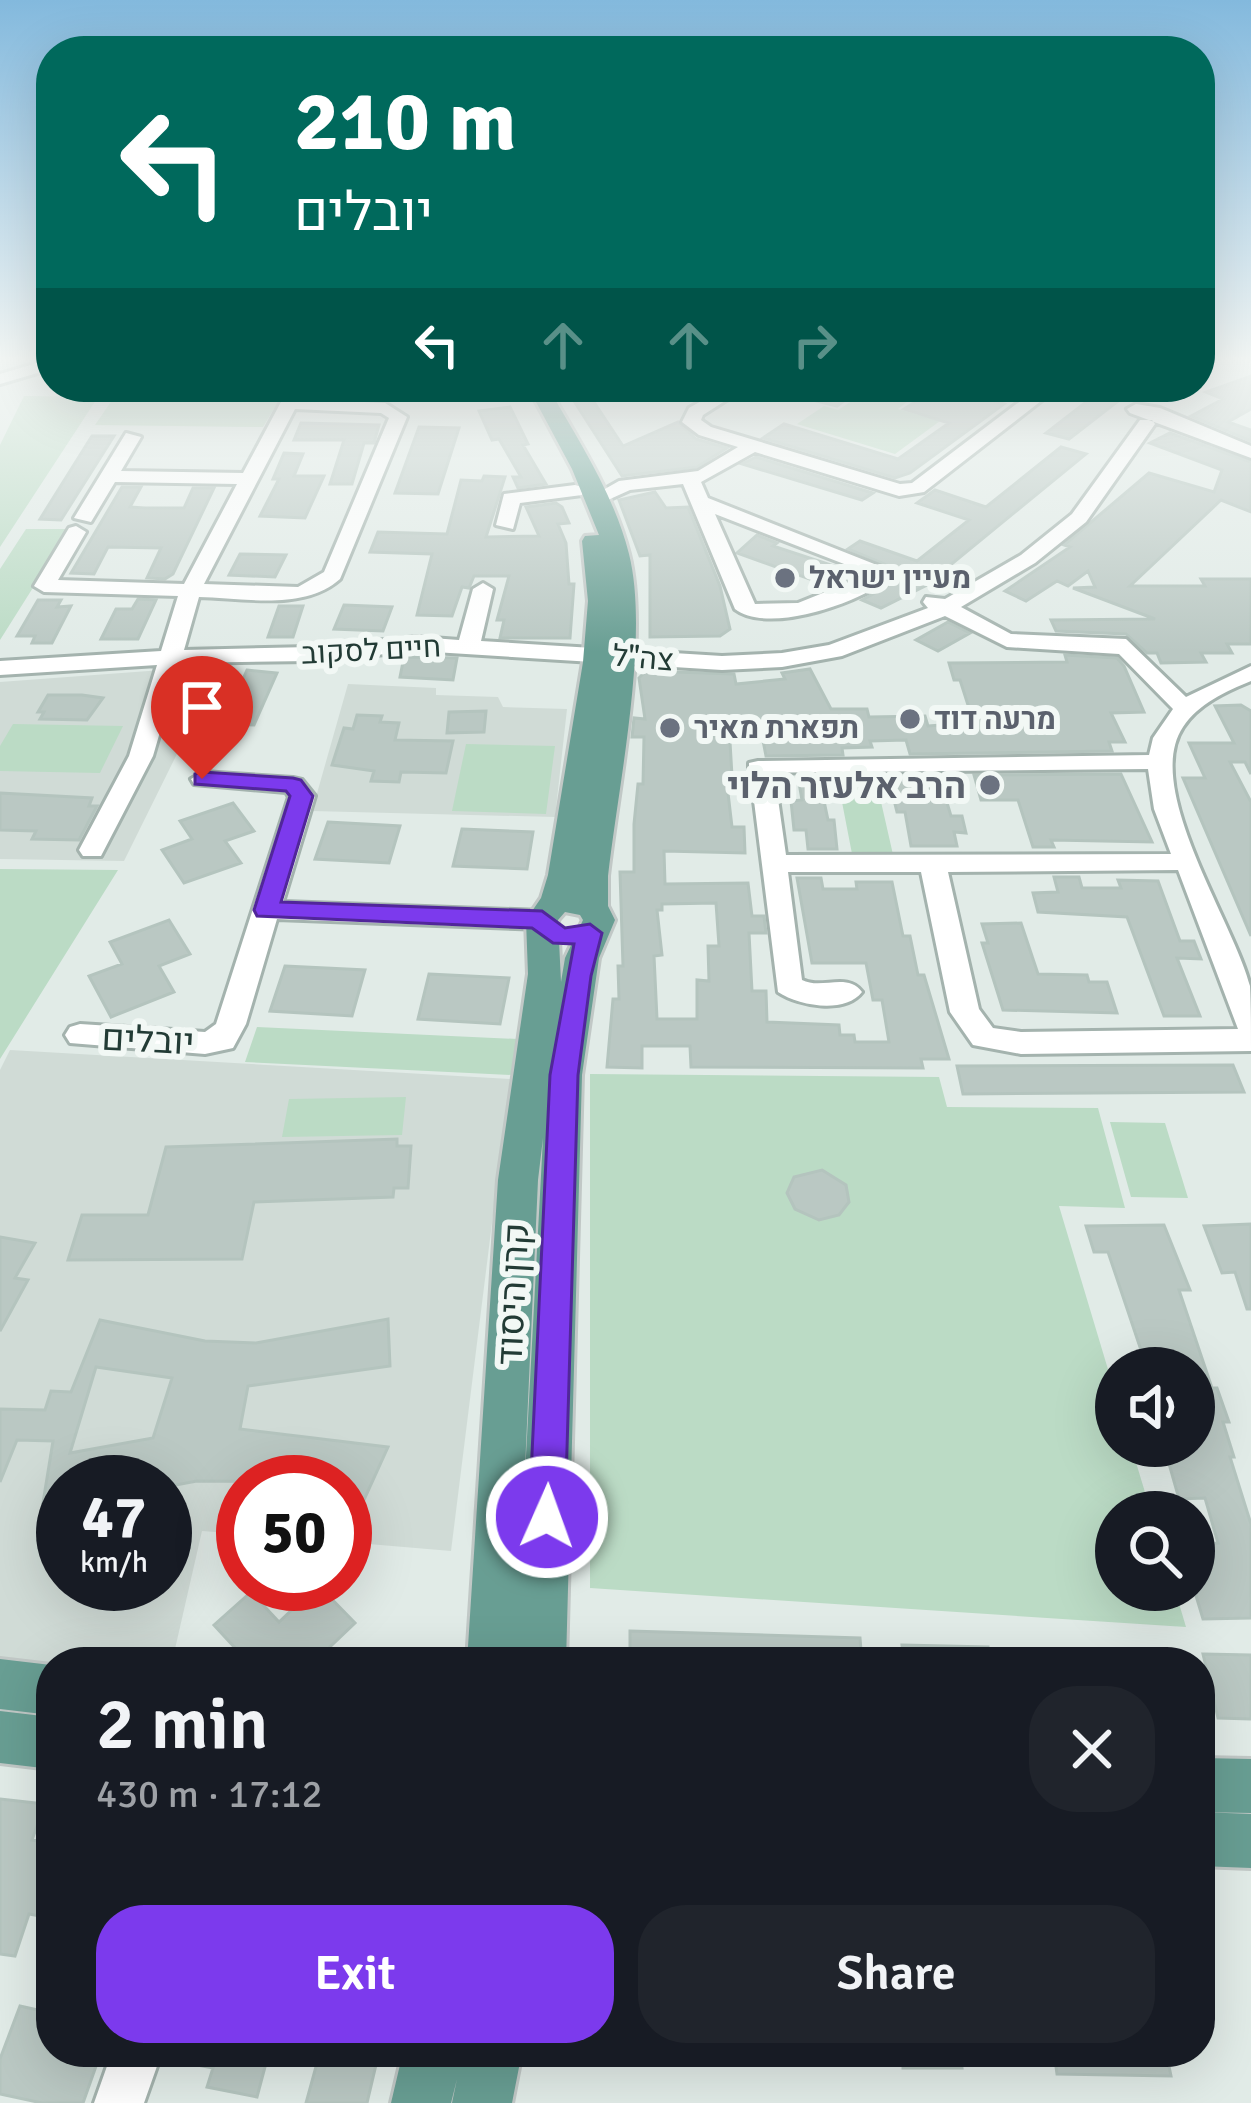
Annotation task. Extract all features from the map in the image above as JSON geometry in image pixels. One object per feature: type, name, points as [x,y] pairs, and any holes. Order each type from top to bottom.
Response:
[{"type":"main road","points":[[565,456],[587,489],[616,647]]},
{"type":"main road","points":[[571,456],[624,578],[616,647]]},
{"type":"main road","name":"קרן היסוד","points":[[493,1638],[518,1180],[545,974],[547,917],[566,861],[616,647]]},
{"type":"main road","name":"קרן היסוד","points":[[547,1647],[564,1075],[591,920],[616,647]]},
{"type":"main road","points":[[547,917],[562,937],[591,920]]},
{"type":"main road","points":[[0,1684],[36,1688]]},
{"type":"main road","points":[[0,1737],[36,1741]]},
{"type":"main road","points":[[1215,1785],[1251,1786]]},
{"type":"main road","points":[[1215,1840],[1251,1841]]},
{"type":"main road","points":[[422,2103],[430,2067]]},
{"type":"main road","points":[[482,2103],[489,2067]]},
{"type":"street","points":[[120,456],[44,586],[309,592],[333,575],[382,456]]},
{"type":"street","points":[[92,850],[141,756],[190,591],[261,456]]},
{"type":"street","points":[[506,525],[511,498],[690,478],[737,456]]},
{"type":"street","points":[[786,456],[882,487],[908,490],[959,456]]},
{"type":"street","name":"צה\"ל","points":[[616,647],[722,663],[809,656],[883,635],[1065,530],[1093,500],[1121,456]]},
{"type":"street","points":[[109,476],[249,479]]},
{"type":"street","points":[[690,478],[746,609],[765,613],[792,609],[853,590],[887,573],[702,502]]},
{"type":"street","points":[[469,646],[483,589]]},
{"type":"street","points":[[939,605],[1006,640],[1118,644],[1133,652],[1159,689],[1186,707]]},
{"type":"street","name":"צה\"ל","points":[[616,647],[644,641],[672,653],[764,653],[827,644],[939,605]]},
{"type":"street","name":"חיים לסקוב","points":[[0,668],[310,654],[418,644],[616,647]]},
{"type":"street","points":[[1251,673],[1186,707],[1164,735],[1160,762],[1160,789],[1251,1026]]},
{"type":"street","points":[[848,992],[804,995],[788,985],[776,864],[761,776],[1160,762]]},
{"type":"street","name":"יובלים","points":[[80,1035],[222,1040],[302,796],[293,785],[202,779]]},
{"type":"street","points":[[776,864],[1189,862]]},
{"type":"street","points":[[932,864],[965,1012],[984,1037],[1021,1042],[1251,1040]]},
{"type":"street","points":[[266,910],[547,917]]},
{"type":"street","points":[[119,2103],[132,2067]]},
{"type":"shaded area","points":[[219,669],[124,861],[0,859],[0,682]]},
{"type":"shaded area","points":[[348,684],[436,688],[436,695],[498,697],[503,707],[567,709],[555,817],[312,811]]},
{"type":"shaded area","points":[[10,1050],[510,1079],[451,1551],[372,1544],[372,1455],[216,1455],[216,1532],[202,1531],[192,1575],[192,1455],[36,1455],[36,1611],[184,1611],[175,1647],[36,1647],[36,1661],[0,1657],[0,1070]]},
{"type":"green space","points":[[0,456],[59,456],[0,547]]},
{"type":"green space","points":[[26,529],[70,529],[0,640],[0,569]]},
{"type":"green space","points":[[13,724],[123,726],[100,773],[0,771],[0,746]]},
{"type":"green space","points":[[466,744],[555,746],[546,814],[452,811]]},
{"type":"green space","points":[[836,771],[874,771],[894,859],[853,859]]},
{"type":"green space","points":[[0,869],[118,870],[0,1059]]},
{"type":"green space","points":[[257,1027],[518,1039],[512,1075],[245,1062]]},
{"type":"green space","points":[[590,1074],[939,1077],[947,1107],[1098,1108],[1125,1208],[1059,1206],[1101,1347],[1095,1347],[1095,1467],[1137,1467],[1145,1491],[1095,1491],[1095,1611],[1181,1611],[1186,1627],[590,1588]]},
{"type":"green space","points":[[406,1097],[402,1135],[282,1137],[289,1099]]},
{"type":"green space","points":[[1110,1122],[1165,1123],[1188,1198],[1131,1197]]},
{"type":"building","points":[[79,456],[101,456],[61,520],[40,519]]},
{"type":"building","points":[[283,456],[302,456],[294,476],[324,476],[305,518],[260,516],[279,479],[273,479]]},
{"type":"building","points":[[339,456],[360,456],[352,484],[330,484]]},
{"type":"building","points":[[408,456],[450,456],[438,494],[395,493]]},
{"type":"building","points":[[509,456],[530,456],[546,484],[518,488],[513,477],[521,477]]},
{"type":"building","points":[[609,456],[714,456],[697,467],[622,476]]},
{"type":"building","points":[[823,456],[889,456],[933,456],[895,478]]},
{"type":"building","points":[[1050,456],[1083,456],[943,571],[949,574],[881,608],[862,600],[886,587],[901,571],[848,549],[860,541],[917,561],[969,520],[917,503],[935,490],[986,507]]},
{"type":"building","points":[[1185,456],[1235,456],[1251,462],[1251,512],[1221,500],[1130,586],[1205,586],[1201,579],[1251,579],[1251,644],[1227,644],[1232,653],[1201,653],[1206,662],[1161,663],[1157,653],[1147,653],[1126,634],[1056,631],[1051,620],[1155,619],[1073,588],[1095,587],[1088,571],[1068,586],[1057,581],[1026,601],[1005,591],[1070,547],[1064,545],[1149,473],[1214,492],[1222,470]]},
{"type":"building","points":[[756,457],[873,493],[862,500],[742,464]]},
{"type":"building","points":[[484,476],[505,477],[486,537],[539,536],[526,507],[556,503],[562,507],[569,523],[558,524],[566,543],[569,584],[574,584],[570,638],[500,638],[504,620],[497,620],[509,576],[474,576],[469,588],[462,587],[452,616],[417,615],[432,554],[370,552],[378,532],[447,534],[461,480],[482,481]]},
{"type":"building","points":[[122,487],[141,487],[130,507],[145,508],[184,508],[193,488],[214,488],[173,574],[165,579],[147,578],[161,548],[108,547],[94,574],[71,573]]},
{"type":"building","points":[[655,492],[666,508],[688,507],[720,586],[730,629],[720,636],[650,637],[650,555],[640,556],[619,500]]},
{"type":"building","points":[[757,535],[777,543],[773,546],[858,574],[829,586],[737,553]]},
{"type":"building","points":[[240,554],[286,555],[275,577],[229,575]]},
{"type":"building","points":[[138,599],[156,600],[138,639],[101,639],[116,609],[132,609]]},
{"type":"building","points":[[38,600],[61,600],[57,607],[71,606],[52,643],[32,643],[35,636],[17,636]]},
{"type":"building","points":[[344,605],[392,607],[383,631],[334,629]]},
{"type":"building","points":[[279,606],[303,606],[293,637],[268,637]]},
{"type":"building","points":[[948,622],[970,633],[938,651],[916,640]]},
{"type":"building","points":[[1065,655],[1117,658],[1124,666],[1144,712],[1111,713],[1125,742],[1109,742],[1112,751],[910,754],[906,740],[870,741],[872,747],[842,748],[843,755],[766,756],[760,725],[729,725],[732,776],[742,776],[744,792],[728,793],[732,827],[744,827],[745,853],[664,851],[665,884],[748,883],[752,916],[764,916],[766,933],[749,933],[752,991],[766,991],[767,1022],[839,1025],[840,1035],[854,1035],[855,1042],[889,1042],[882,1000],[873,1000],[866,963],[812,963],[797,878],[821,878],[823,889],[857,889],[856,882],[892,882],[903,936],[910,936],[918,975],[924,975],[949,1059],[921,1059],[923,1068],[691,1067],[690,1046],[642,1046],[642,1068],[607,1067],[613,999],[619,999],[618,966],[623,966],[620,872],[634,872],[638,784],[643,784],[644,737],[632,737],[634,718],[645,719],[639,678],[646,671],[734,674],[736,684],[785,679],[782,673],[810,669],[831,709],[867,709],[869,717],[925,716],[928,726],[940,725],[941,730],[976,730],[960,680],[954,680],[949,663],[1067,662]],"holes":[[[716,903],[719,946],[708,946],[709,981],[697,980],[697,1019],[657,1019],[654,956],[662,955],[657,910],[662,910],[662,904]]]},
{"type":"building","points":[[404,657],[457,658],[453,680],[400,677]]},
{"type":"building","points":[[247,670],[277,673],[254,725],[223,724]]},
{"type":"building","points":[[48,695],[103,698],[87,720],[40,719],[44,712],[38,712]]},
{"type":"building","points":[[1241,705],[1251,711],[1251,774],[1245,762],[1230,762],[1251,802],[1251,936],[1183,778],[1205,778],[1189,743],[1234,743],[1215,706]]},
{"type":"building","points":[[486,711],[484,732],[447,733],[449,712]]},
{"type":"building","points":[[357,715],[382,716],[380,722],[399,723],[395,740],[453,741],[446,773],[401,772],[399,782],[371,781],[374,771],[332,765],[344,728],[353,729]]},
{"type":"building","points":[[1121,774],[1152,842],[1051,840],[1054,847],[1033,847],[1018,800],[981,800],[974,775]]},
{"type":"building","points":[[888,776],[939,776],[951,816],[962,816],[966,833],[954,832],[957,846],[911,846],[905,812],[897,812]]},
{"type":"building","points":[[798,777],[819,777],[828,820],[834,820],[837,849],[808,849],[806,830],[794,830],[791,801],[802,800]]},
{"type":"building","points":[[0,793],[92,798],[89,806],[97,806],[79,840],[32,839],[36,831],[0,830]]},
{"type":"building","points":[[233,803],[254,831],[225,841],[241,863],[184,883],[162,850],[192,839],[180,821]]},
{"type":"building","points":[[328,822],[400,826],[389,863],[315,859]]},
{"type":"building","points":[[462,829],[533,832],[527,869],[453,866]]},
{"type":"building","points":[[1054,877],[1079,877],[1082,888],[1121,888],[1118,880],[1158,881],[1180,941],[1194,941],[1201,959],[1177,958],[1200,1016],[1164,1016],[1127,917],[1038,912],[1033,893],[1058,892]]},
{"type":"building","points":[[169,920],[190,954],[159,966],[174,992],[111,1017],[89,976],[122,964],[110,942]]},
{"type":"building","points":[[1021,923],[1038,974],[1087,975],[1089,982],[1107,982],[1117,1013],[1003,1010],[982,943],[988,943],[982,924]]},
{"type":"building","points":[[285,966],[365,970],[352,1016],[270,1011]]},
{"type":"building","points":[[429,974],[509,978],[500,1024],[418,1019]]},
{"type":"building","points":[[1233,1065],[1244,1092],[963,1094],[957,1066]]},
{"type":"building","points":[[397,1139],[397,1146],[411,1146],[408,1188],[394,1188],[393,1197],[254,1202],[242,1259],[68,1260],[82,1215],[148,1215],[166,1147]]},
{"type":"building","points":[[822,1170],[846,1185],[849,1202],[839,1215],[819,1220],[795,1209],[787,1193],[794,1177]]},
{"type":"building","points":[[1251,1224],[1251,1309],[1247,1309],[1235,1272],[1222,1273],[1204,1226]]},
{"type":"building","points":[[1164,1225],[1190,1290],[1179,1290],[1198,1347],[1140,1347],[1108,1252],[1094,1252],[1086,1226]]},
{"type":"building","points":[[0,1237],[35,1243],[15,1278],[28,1280],[0,1331]]},
{"type":"building","points":[[388,1319],[390,1366],[248,1386],[240,1429],[388,1447],[372,1482],[372,1455],[216,1455],[216,1481],[192,1482],[192,1455],[51,1455],[53,1441],[17,1440],[0,1482],[0,1409],[45,1410],[51,1391],[71,1392],[100,1320],[205,1341],[256,1343]],"holes":[[[96,1367],[172,1378],[153,1438],[70,1453]]]},
{"type":"building","points":[[1217,1388],[1229,1422],[1223,1422],[1234,1457],[1230,1457],[1251,1524],[1251,1618],[1203,1619],[1201,1611],[1215,1611],[1215,1491],[1177,1491],[1170,1467],[1215,1467]]},
{"type":"building","points":[[230,1611],[269,1611],[279,1622],[291,1611],[343,1611],[355,1623],[330,1647],[234,1647],[214,1625]]},
{"type":"building","points":[[630,1631],[860,1638],[861,1647],[630,1647]]},
{"type":"building","points":[[1215,1654],[1251,1655],[1251,1719],[1218,1718]]},
{"type":"building","points":[[0,1799],[36,1803],[32,1840],[36,1841],[36,1915],[29,1914],[15,1956],[0,1954]]},
{"type":"building","points":[[20,2006],[36,2010],[36,2067],[96,2067],[83,2103],[42,2103],[0,2094],[0,2059]]},
{"type":"building","points":[[208,2067],[265,2067],[257,2097],[207,2087],[213,2068]]},
{"type":"building","points":[[316,2067],[375,2067],[367,2103],[306,2103]]},
{"type":"building","points":[[1056,2067],[1169,2067],[1171,2076],[1057,2074]]},
{"type":"place","name":"מעיין ישראל","points":[[785,578]]},
{"type":"place","name":"מרעה דוד","points":[[910,719]]},
{"type":"place","name":"תפארת מאיר","points":[[670,728]]},
{"type":"place","name":"הרב אלעזר הלוי","points":[[990,785]]},
{"type":"route","points":[[202,779],[293,785],[302,796],[266,910],[542,920],[549,932],[562,937],[590,933],[578,976],[564,1075],[547,1517]]}]
